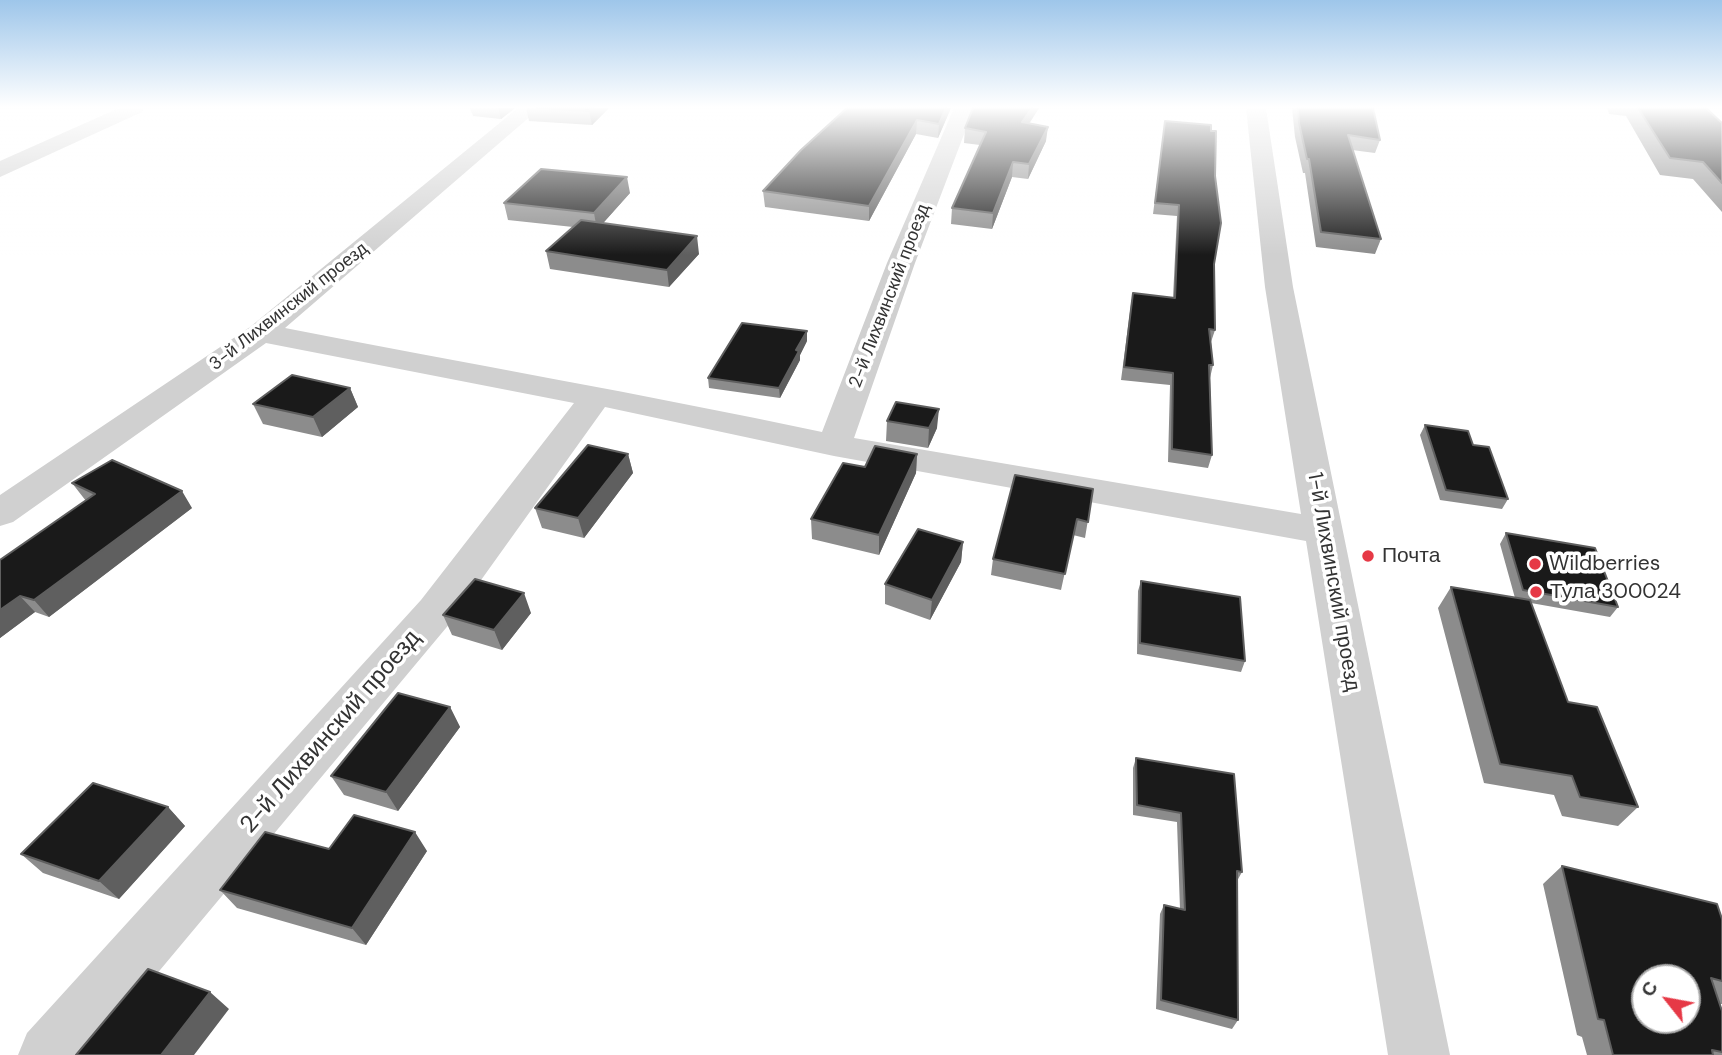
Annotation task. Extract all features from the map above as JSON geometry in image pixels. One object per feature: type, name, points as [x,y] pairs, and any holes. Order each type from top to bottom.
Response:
[{"type":"street","points":[[0,170],[28,157]]},
{"type":"street","name":"3-й Лихвинский проезд","points":[[0,513],[261,333],[471,157]]},
{"type":"street","name":"2-й Лихвинский проезд","points":[[834,445],[901,263],[944,157]]},
{"type":"street","name":"1-й Лихвинский проезд","points":[[1262,157],[1279,287],[1419,1055]]},
{"type":"street","points":[[261,333],[596,396],[834,445],[1324,531]]},
{"type":"street","name":"2-й Лихвинский проезд","points":[[49,1055],[436,611],[596,396]]},
{"type":"building","points":[[794,157],[896,157],[869,206],[763,191]]},
{"type":"building","points":[[975,157],[1032,157],[1029,164],[1013,162],[993,213],[952,208]]},
{"type":"building","points":[[1161,157],[1215,157],[1221,223],[1214,264],[1215,330],[1209,329],[1213,365],[1209,365],[1212,455],[1172,449],[1173,373],[1124,367],[1133,293],[1175,298],[1179,205],[1155,203]]},
{"type":"building","points":[[1355,157],[1381,239],[1321,232],[1307,159]]},
{"type":"building","points":[[1722,157],[1722,183],[1703,162],[1670,158]]},
{"type":"building","points":[[541,169],[627,177],[594,213],[504,203]]},
{"type":"building","points":[[581,220],[697,236],[667,270],[546,251]]},
{"type":"building","points":[[742,323],[807,331],[779,388],[708,378]]},
{"type":"building","points":[[292,375],[350,388],[313,417],[253,404]]},
{"type":"building","points":[[896,402],[939,409],[929,428],[887,421]]},
{"type":"building","points":[[1425,425],[1468,431],[1473,445],[1489,447],[1508,499],[1446,490]]},
{"type":"building","points":[[588,445],[628,454],[578,518],[535,508]]},
{"type":"building","points":[[875,446],[917,454],[879,535],[811,519],[843,463],[865,467]]},
{"type":"building","points":[[112,460],[182,491],[34,600],[20,596],[0,610],[0,560],[95,494],[72,483]]},
{"type":"building","points":[[1015,475],[1093,489],[1088,522],[1077,519],[1065,574],[993,559]]},
{"type":"building","points":[[918,529],[963,542],[932,600],[885,584]]},
{"type":"building","points":[[1506,533],[1595,548],[1618,607],[1523,590]]},
{"type":"building","points":[[475,579],[524,593],[494,630],[443,615]]},
{"type":"building","points":[[1141,581],[1240,597],[1245,661],[1140,643]]},
{"type":"building","points":[[1451,587],[1530,600],[1568,702],[1597,707],[1638,807],[1580,797],[1572,776],[1500,764]]},
{"type":"building","points":[[398,693],[450,707],[386,792],[331,776]]},
{"type":"building","points":[[1136,758],[1234,774],[1242,872],[1237,871],[1238,1020],[1161,1000],[1164,905],[1185,910],[1181,813],[1137,805]]},
{"type":"building","points":[[93,783],[168,807],[99,881],[21,854]]},
{"type":"building","points":[[354,815],[415,832],[352,928],[220,890],[265,832],[329,849]]},
{"type":"building","points":[[1562,866],[1717,904],[1722,919],[1722,981],[1711,978],[1722,1011],[1722,1052],[1712,1050],[1713,1055],[1613,1055],[1604,1020],[1598,1019]]},
{"type":"building","points":[[148,969],[210,992],[161,1055],[76,1055]]},
{"type":"place","name":"Почта","points":[[1368,556]]},
{"type":"place","name":"Wildberries","points":[[1535,564]]},
{"type":"place","name":"Тула 300024","points":[[1536,592]]}]
